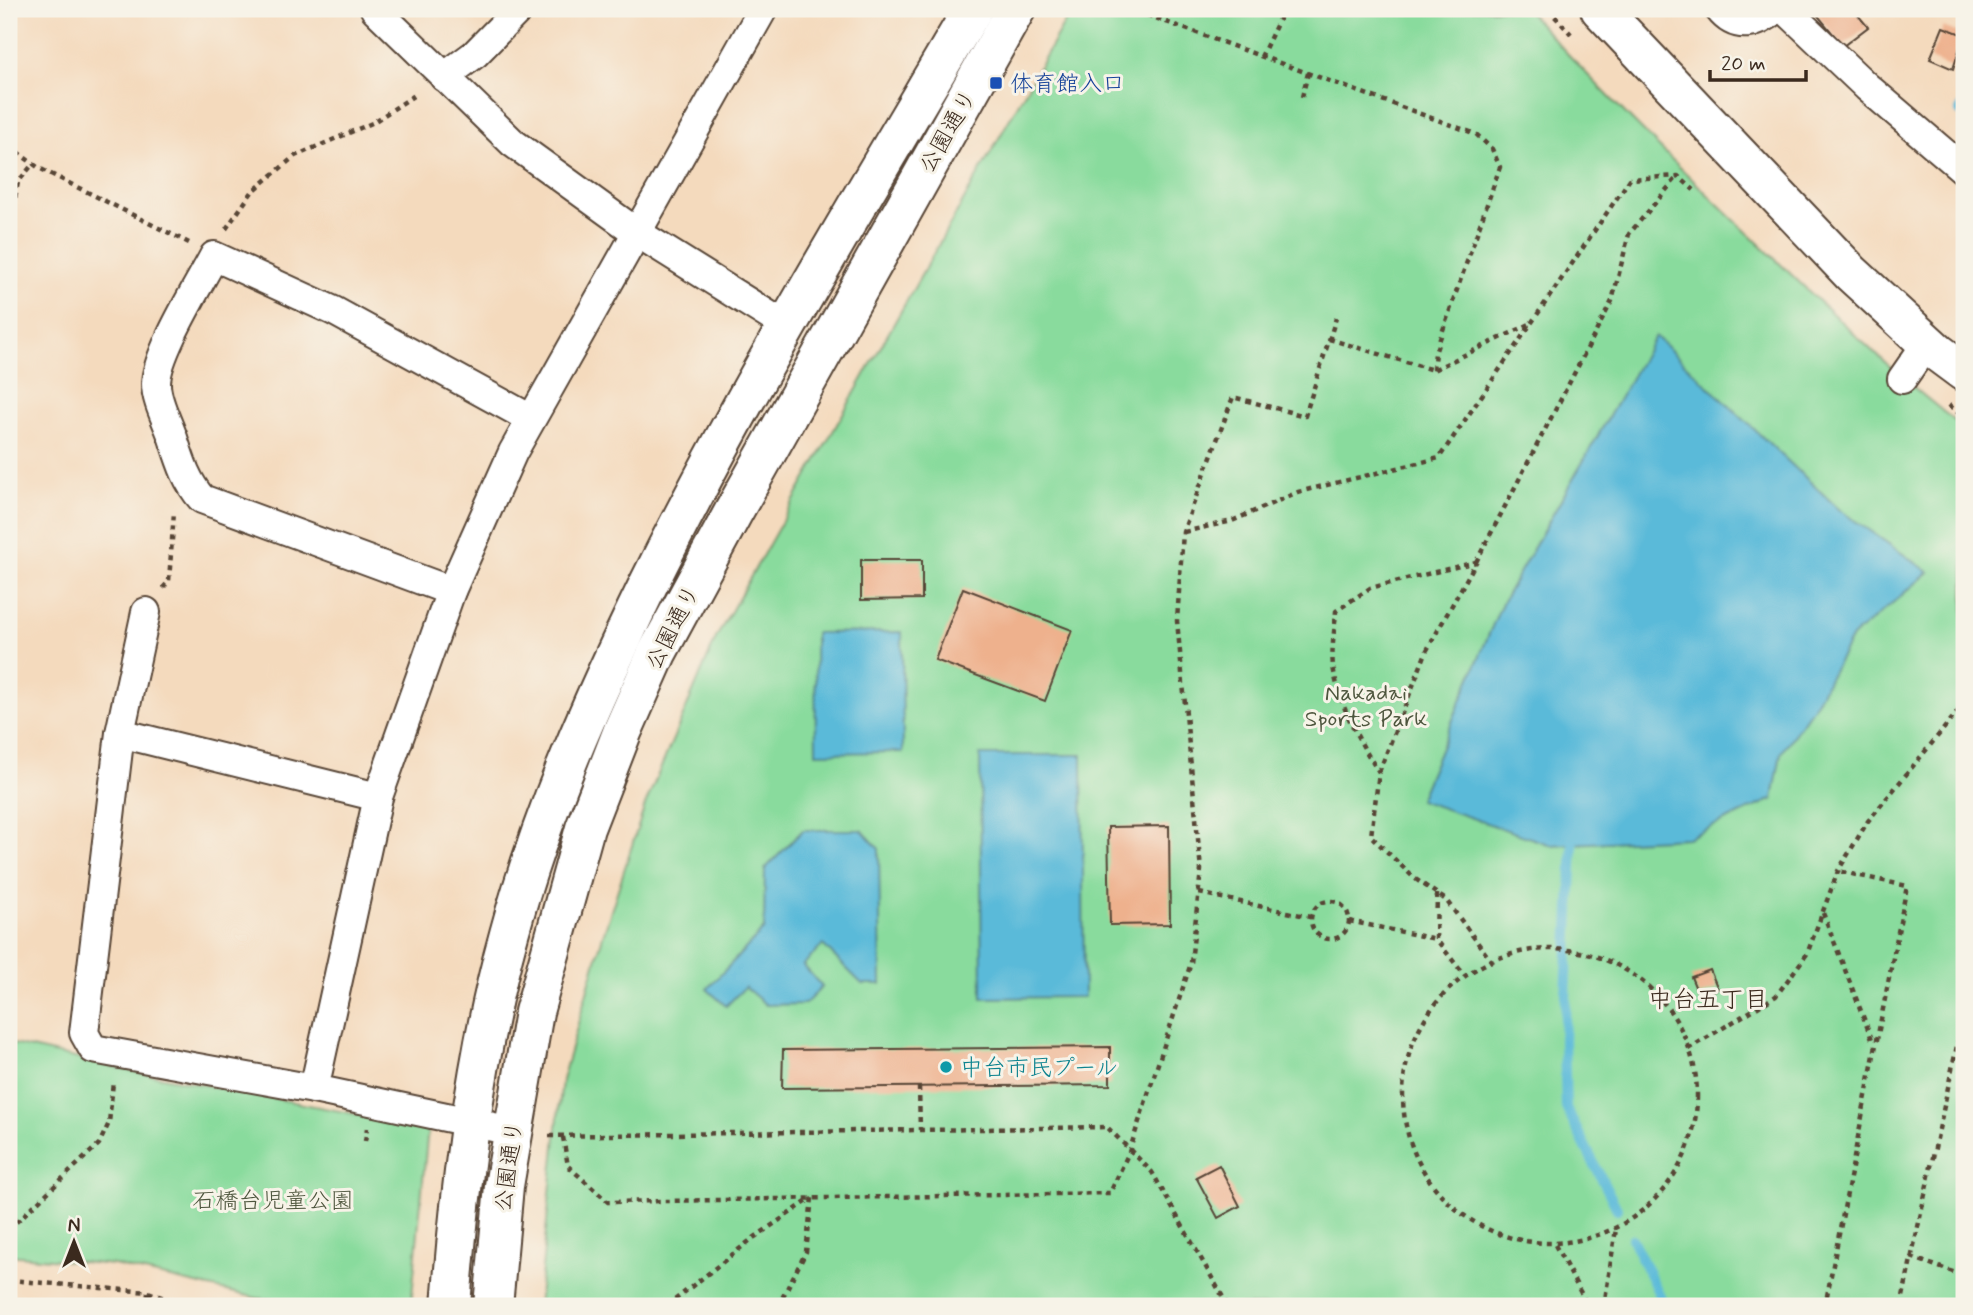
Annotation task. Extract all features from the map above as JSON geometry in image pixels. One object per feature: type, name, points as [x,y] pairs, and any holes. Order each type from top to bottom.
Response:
[{"type":"street","points":[[375,9],[513,143],[636,232],[786,326]]},
{"type":"street","points":[[444,77],[475,54],[519,9]]},
{"type":"street","points":[[314,1088],[378,797],[451,591],[513,452],[763,9]]},
{"type":"street","name":"公園通り","points":[[451,1306],[458,1205],[508,936],[576,737],[686,509],[786,326],[972,9]]},
{"type":"street","name":"公園通り","points":[[493,1306],[512,1131],[534,1012],[585,828],[623,730],[657,653],[821,352],[1016,9]]},
{"type":"street","points":[[1601,9],[1851,273],[1927,343],[1964,372]]},
{"type":"street","points":[[1719,9],[1725,16],[1742,24],[1760,22],[1776,9]]},
{"type":"street","points":[[1786,9],[1867,87],[1964,170]]},
{"type":"street","points":[[451,591],[202,499],[187,477],[156,386],[159,367],[169,344],[214,256],[334,311],[531,419]]},
{"type":"street","points":[[1902,379],[1927,343]]},
{"type":"street","points":[[146,612],[120,733],[84,1033],[93,1049],[314,1088],[471,1125],[512,1131]]},
{"type":"street","points":[[120,733],[378,797]]},
{"type":"path","points":[[1261,57],[1284,9]]},
{"type":"path","points":[[1147,15],[1476,135],[1492,149],[1500,167],[1435,353],[1433,370]]},
{"type":"path","points":[[1302,97],[1308,73]]},
{"type":"path","points":[[9,146],[33,164],[214,256],[220,238],[252,192],[274,171],[295,156],[372,123],[444,77]]},
{"type":"path","points":[[9,307],[15,256],[13,211],[18,182],[33,164]]},
{"type":"path","points":[[1492,962],[1446,900],[1414,878],[1371,836],[1379,772],[1427,650],[1612,302],[1629,234],[1678,176]]},
{"type":"path","points":[[1183,532],[1232,521],[1298,492],[1439,458],[1630,178],[1678,176],[1694,190]]},
{"type":"path","points":[[563,1137],[568,1166],[608,1202],[1110,1193],[1129,1152],[1191,964],[1199,893],[1201,870],[1198,812],[1177,621],[1183,532],[1233,397],[1305,416],[1336,318]]},
{"type":"path","points":[[1329,338],[1433,370],[1531,323]]},
{"type":"path","points":[[146,612],[169,581],[176,489],[187,477]]},
{"type":"path","points":[[1379,772],[1362,746],[1346,711],[1333,665],[1336,611],[1370,588],[1476,562]]},
{"type":"path","points":[[1688,1049],[1776,996],[1807,954],[1838,871],[1868,821],[1964,704]]},
{"type":"path","points":[[1825,1306],[1907,886],[1838,871]]},
{"type":"path","points":[[1199,893],[1310,917]]},
{"type":"path","points":[[1437,894],[1436,939],[1465,976]]},
{"type":"path","points":[[1334,901],[1345,908],[1349,920],[1345,933],[1327,939],[1316,934],[1310,917],[1321,902],[1334,901]]},
{"type":"path","points":[[1823,912],[1874,1045]]},
{"type":"path","points":[[1349,920],[1436,939]]},
{"type":"path","points":[[1537,948],[1581,951],[1624,967],[1669,1006],[1688,1049],[1697,1071],[1694,1138],[1668,1187],[1634,1220],[1594,1238],[1555,1245],[1504,1238],[1443,1199],[1411,1150],[1401,1099],[1413,1038],[1438,998],[1478,966],[1537,948]]},
{"type":"path","points":[[1901,1306],[1964,1013]]},
{"type":"path","points":[[9,1229],[99,1144],[108,1124],[114,1072]]},
{"type":"path","points":[[919,1087],[920,1130]]},
{"type":"path","points":[[512,1131],[563,1137],[1107,1127],[1129,1152],[1152,1172],[1228,1306]]},
{"type":"path","points":[[667,1306],[752,1239],[813,1197]]},
{"type":"path","points":[[778,1306],[806,1252],[813,1197]]},
{"type":"path","points":[[1604,1306],[1616,1229]]},
{"type":"path","points":[[1555,1245],[1588,1306]]},
{"type":"path","points":[[1912,1257],[1964,1276]]},
{"type":"path","points":[[9,1280],[148,1292],[185,1306]]},
{"type":"path","points":[[147,1306],[148,1292]]},
{"type":"green space","name":"Nakadai Sports Park","points":[[1072,9],[1526,9],[1617,105],[1742,228],[1867,346],[1964,428],[1964,1306],[538,1306],[562,1080],[602,939],[645,805],[716,638]]},
{"type":"green space","name":"石橋台児童公園","points":[[9,1043],[132,1071],[428,1128],[411,1306],[322,1306],[257,1298],[114,1265],[9,1255]]},
{"type":"water","points":[[1655,336],[1841,511],[1929,572],[1852,637],[1812,709],[1781,753],[1773,799],[1687,838],[1551,845],[1419,800],[1502,603]]},
{"type":"water","points":[[902,632],[903,752],[816,753],[815,633]]},
{"type":"water","points":[[980,755],[1082,755],[1084,997],[982,998]]},
{"type":"water","points":[[803,830],[862,830],[879,849],[881,984],[862,984],[823,945],[803,965],[822,987],[805,1004],[766,1005],[745,987],[726,1006],[707,989],[764,929],[765,869]]},
{"type":"building","points":[[1819,9],[1853,9],[1868,27],[1843,46],[1815,12]]},
{"type":"building","points":[[1943,27],[1964,35],[1953,69],[1930,59]]},
{"type":"building","points":[[861,560],[922,560],[922,599],[861,600]]},
{"type":"building","points":[[963,588],[1072,630],[1045,701],[935,660]]},
{"type":"building","points":[[1169,826],[1170,924],[1110,925],[1108,827]]},
{"type":"building","points":[[1710,970],[1718,989],[1699,996],[1691,977]]},
{"type":"building","name":"中台市民プール","points":[[1110,1047],[1110,1085],[782,1088],[783,1050]]},
{"type":"building","points":[[1219,1165],[1240,1206],[1218,1218],[1196,1177]]},
{"type":"waterway","points":[[1960,111],[1964,105]]},
{"type":"waterway","points":[[1573,844],[1564,1041],[1566,1108],[1617,1209]]},
{"type":"waterway","points":[[1632,1239],[1665,1306]]},
{"type":"place","name":"体育館入口","points":[[996,83]]},
{"type":"place","name":"中台市民プール","points":[[946,1067]]},
{"type":"district","name":"中台五丁目","points":[[1708,999]]}]
